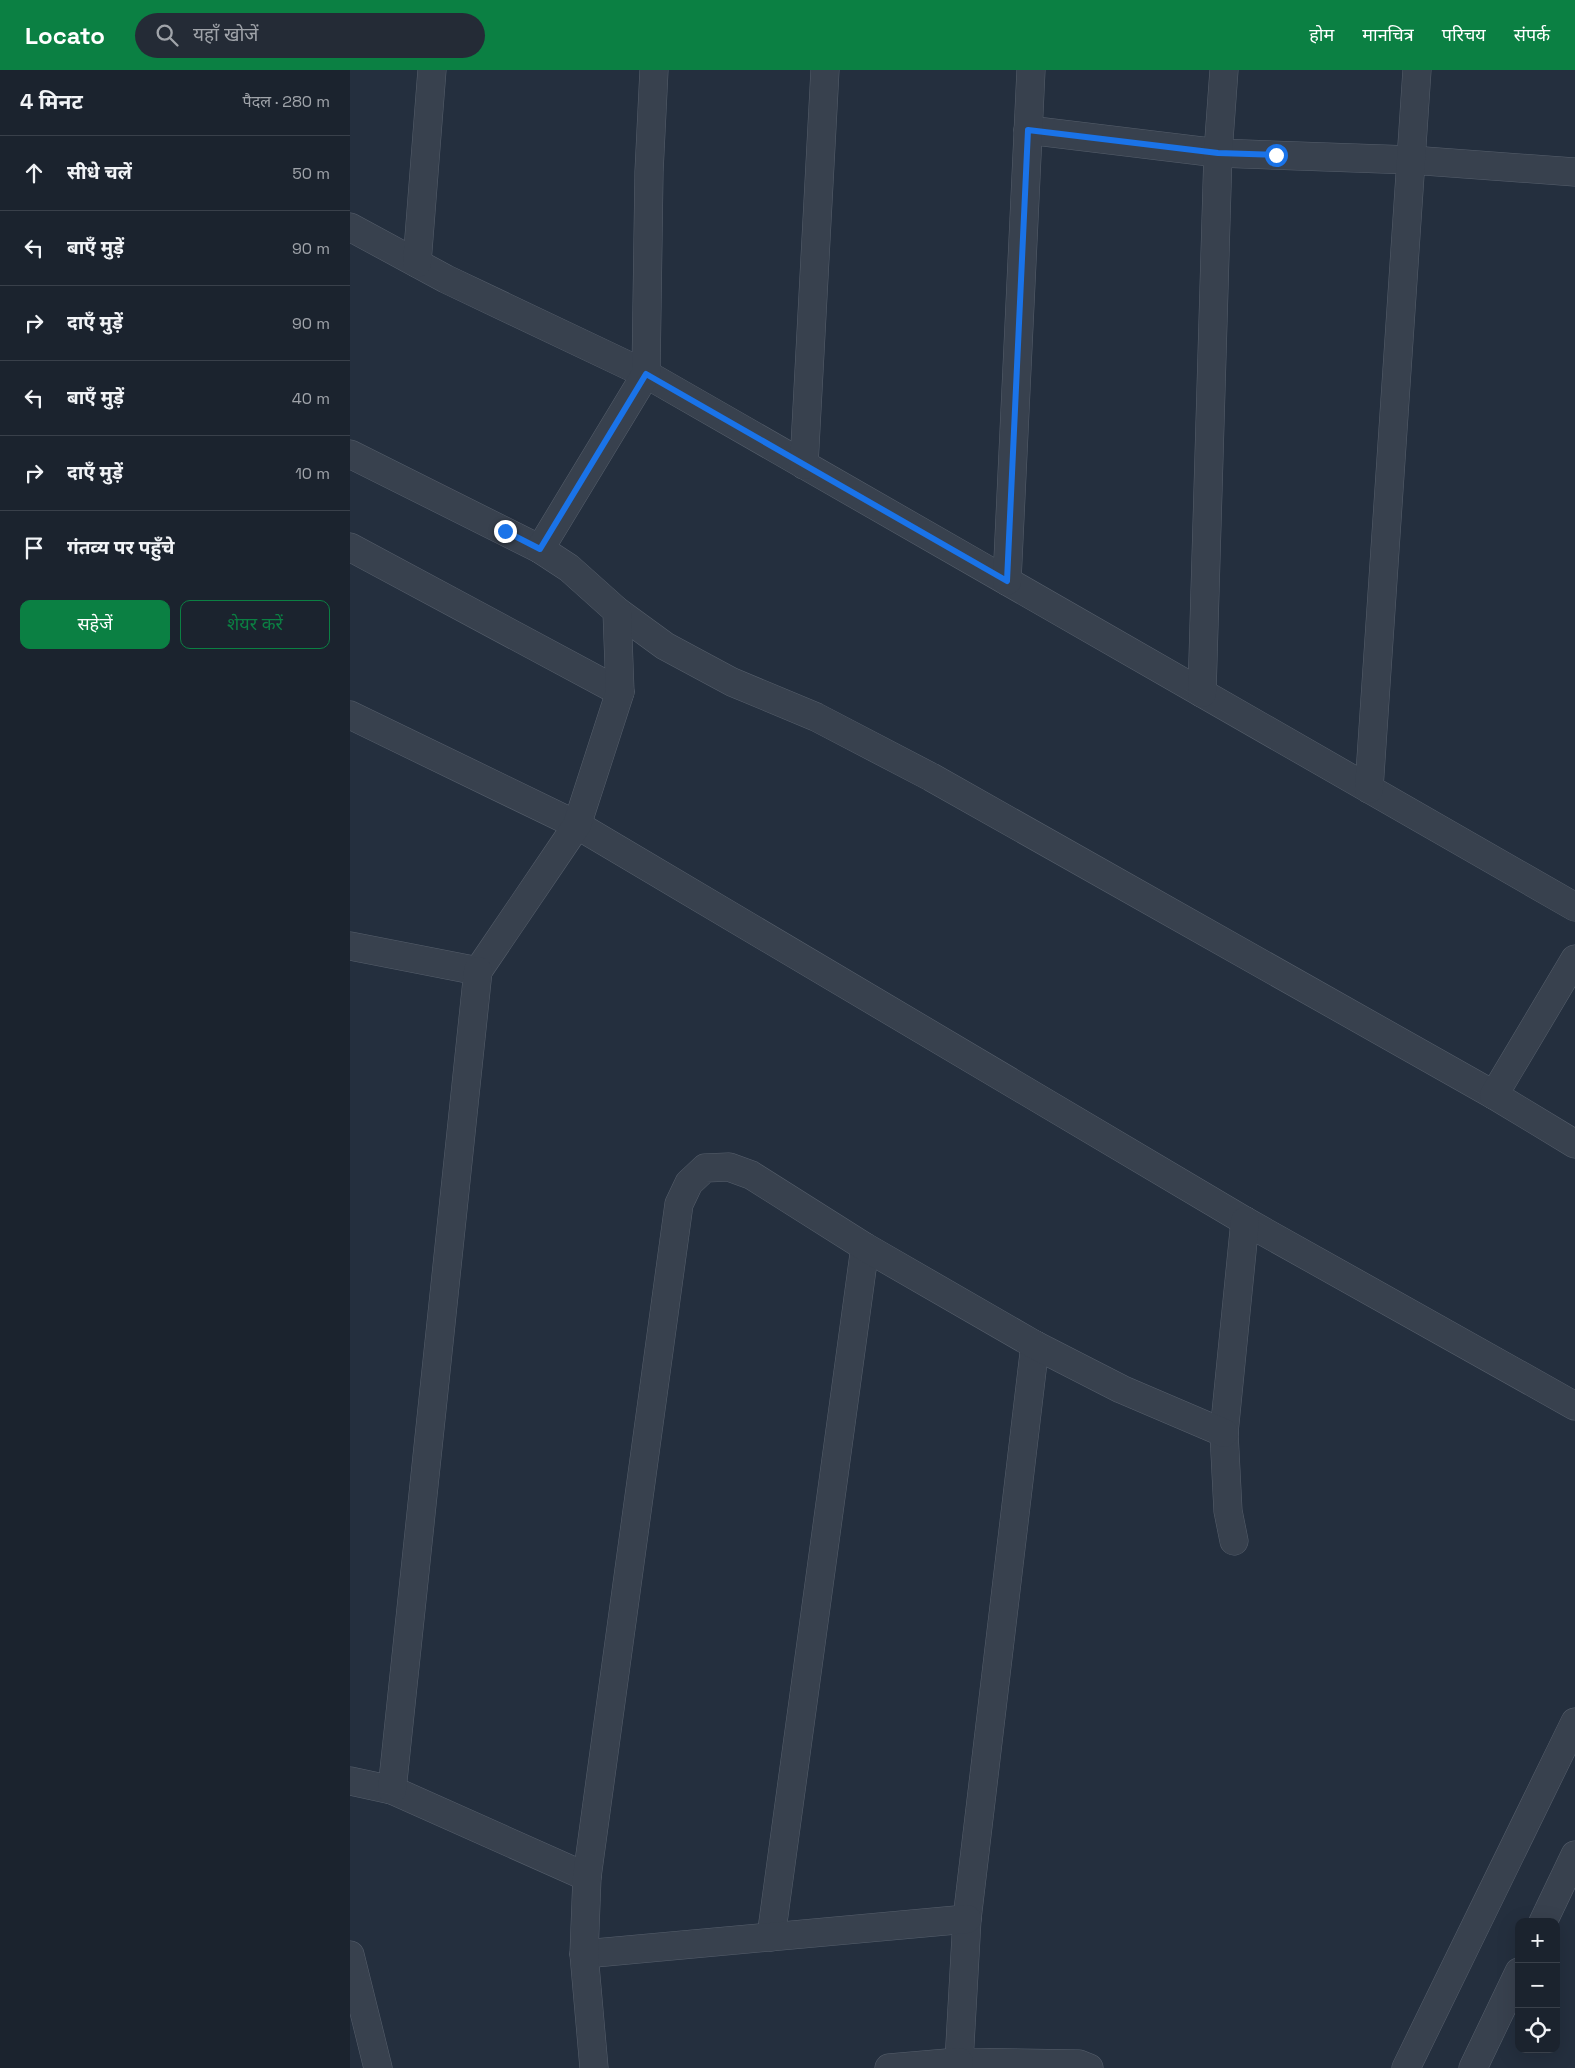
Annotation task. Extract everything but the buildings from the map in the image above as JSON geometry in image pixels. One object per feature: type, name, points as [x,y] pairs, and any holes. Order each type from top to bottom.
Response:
[{"type":"street","points":[[416,263],[432,70]]},
{"type":"street","points":[[540,549],[646,374],[649,172],[654,70]]},
{"type":"street","points":[[804,465],[825,70]]},
{"type":"street","points":[[1007,581],[1031,70]]},
{"type":"street","points":[[1202,693],[1218,153],[1224,70]]},
{"type":"street","points":[[1369,789],[1417,70]]},
{"type":"street","points":[[1028,130],[1218,153],[1411,160],[1575,172]]},
{"type":"street","points":[[350,227],[446,279],[646,374],[1575,907]]},
{"type":"street","points":[[350,454],[540,549],[569,568],[617,611],[665,646],[732,682],[816,716],[931,777],[1494,1095],[1575,1144]]},
{"type":"street","points":[[350,547],[620,692]]},
{"type":"street","points":[[392,1790],[478,971],[577,825],[620,692],[617,611]]},
{"type":"street","points":[[350,715],[577,825],[1245,1221],[1575,1406]]},
{"type":"street","points":[[350,946],[478,971]]},
{"type":"street","points":[[1494,1095],[1575,959]]},
{"type":"street","points":[[594,2068],[584,1954],[587,1877],[680,1204],[689,1183],[706,1168],[729,1167],[751,1175],[865,1247],[1035,1345],[1121,1389],[1224,1433]]},
{"type":"street","points":[[1234,1540],[1228,1511],[1224,1433],[1245,1221]]},
{"type":"street","points":[[771,1937],[865,1247]]},
{"type":"street","points":[[959,2062],[967,1919],[1035,1345]]},
{"type":"street","points":[[1406,2068],[1575,1722]]},
{"type":"street","points":[[350,1781],[392,1790],[587,1877]]},
{"type":"street","points":[[1545,1918],[1575,1855]]},
{"type":"street","points":[[584,1954],[967,1919]]},
{"type":"street","points":[[350,1955],[378,2068]]},
{"type":"street","points":[[1473,2068],[1515,1980]]},
{"type":"street","points":[[889,2068],[959,2062],[1079,2064],[1089,2068]]},
{"type":"route","points":[[505,531],[540,549],[646,374],[1007,581],[1028,130],[1218,153],[1276,155]]}]
